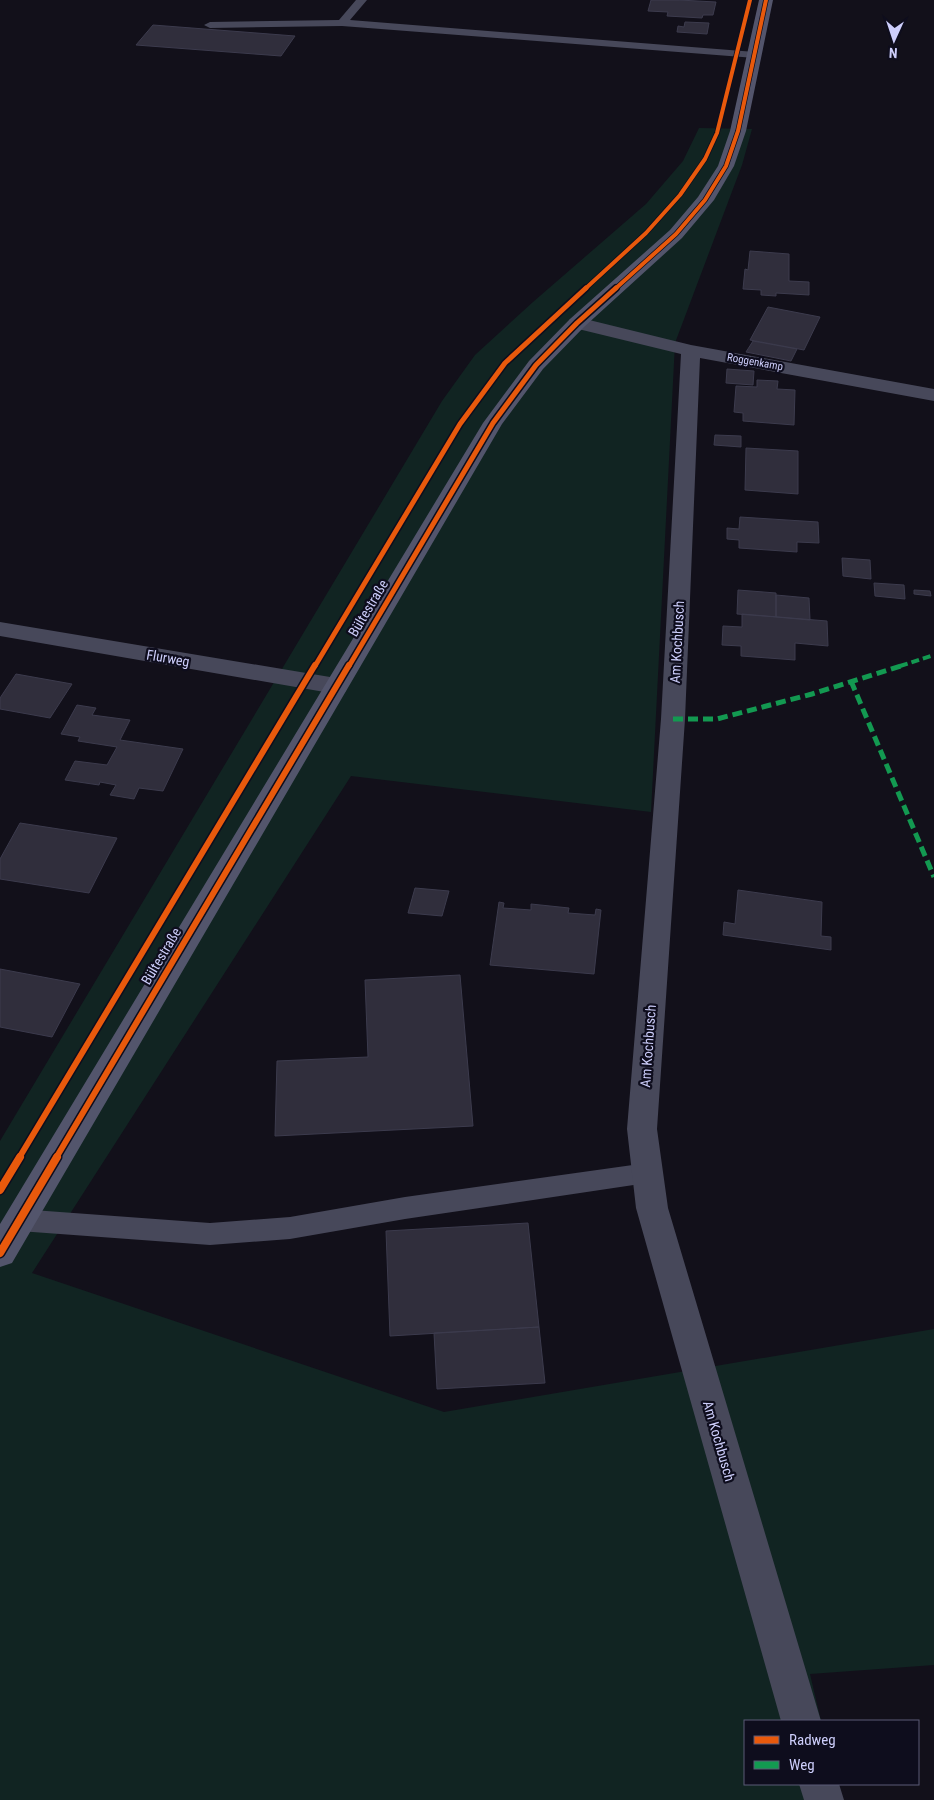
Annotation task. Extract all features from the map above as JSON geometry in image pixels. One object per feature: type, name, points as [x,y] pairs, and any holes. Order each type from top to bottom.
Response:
[{"type":"street","name":"Bültestraße","points":[[0,1253],[493,423],[536,365],[577,323],[676,234],[704,200],[726,166],[738,131],[766,0]]},
{"type":"street","name":"Roggenkamp","points":[[577,323],[691,351],[934,395]]},
{"type":"street","name":"Am Kochbusch","points":[[691,351],[673,719],[642,1130],[652,1208],[801,1720]]},
{"type":"street","name":"Flurweg","points":[[0,629],[336,686]]},
{"type":"street","points":[[819,1785],[824,1800]]},
{"type":"lane","points":[[342,23],[362,0]]},
{"type":"lane","points":[[210,25],[342,23],[755,55]]},
{"type":"lane","points":[[19,1220],[210,1234],[290,1228],[405,1208],[647,1173]]},
{"type":"green space","points":[[699,128],[752,129],[742,165],[675,343],[651,812],[351,776],[32,1273],[444,1412],[934,1329],[934,1665],[810,1674],[821,1720],[744,1720],[744,1785],[836,1785],[840,1800],[0,1800],[0,1141],[442,401],[475,355],[646,204],[683,161]]},
{"type":"building","points":[[651,0],[716,2],[713,15],[703,15],[702,18],[667,16],[668,12],[648,11]]},
{"type":"building","points":[[685,22],[709,23],[707,34],[677,32],[678,26],[684,27]]},
{"type":"building","points":[[153,25],[295,36],[281,56],[136,45]]},
{"type":"building","points":[[750,251],[789,254],[789,281],[809,282],[809,295],[776,293],[776,296],[761,295],[761,290],[743,289],[745,269],[748,270]]},
{"type":"building","points":[[768,307],[820,317],[804,350],[750,340]]},
{"type":"building","points":[[753,341],[797,349],[791,361],[746,352]]},
{"type":"building","points":[[727,369],[754,371],[753,385],[726,383]]},
{"type":"building","points":[[757,380],[778,381],[777,389],[795,390],[794,425],[743,421],[743,413],[734,412],[736,386],[757,387]]},
{"type":"building","points":[[715,435],[741,436],[741,447],[714,445]]},
{"type":"building","points":[[746,448],[798,451],[798,494],[745,490]]},
{"type":"building","points":[[740,517],[818,522],[819,543],[797,542],[797,552],[739,548],[739,540],[727,539],[727,528],[739,529]]},
{"type":"building","points":[[842,558],[870,560],[871,579],[843,576]]},
{"type":"building","points":[[874,583],[904,585],[905,599],[875,596]]},
{"type":"building","points":[[738,590],[776,593],[776,617],[737,614]]},
{"type":"building","points":[[914,590],[930,591],[931,596],[914,594]]},
{"type":"building","points":[[776,595],[809,598],[810,620],[776,617]]},
{"type":"building","points":[[742,614],[827,621],[828,646],[795,643],[795,660],[741,656],[741,646],[722,645],[723,626],[742,627]]},
{"type":"building","points":[[16,674],[72,684],[50,718],[0,709],[0,698]]},
{"type":"building","points":[[77,705],[96,708],[92,715],[130,720],[120,740],[183,749],[163,791],[139,788],[134,799],[110,795],[116,785],[100,782],[99,785],[65,780],[75,761],[107,765],[117,747],[78,741],[80,737],[61,734]]},
{"type":"building","points":[[20,823],[117,838],[89,893],[0,879],[0,859]]},
{"type":"building","points":[[415,888],[449,891],[442,916],[408,913]]},
{"type":"building","points":[[738,890],[822,902],[821,936],[831,937],[831,950],[723,935],[724,922],[735,924]]},
{"type":"building","points":[[499,902],[504,903],[503,908],[531,910],[531,904],[569,908],[568,913],[595,915],[596,909],[601,910],[594,974],[490,965]]},
{"type":"building","points":[[0,969],[80,984],[52,1037],[0,1027]]},
{"type":"building","points":[[460,975],[473,1126],[275,1136],[277,1061],[368,1057],[365,980]]},
{"type":"building","points":[[528,1223],[539,1327],[390,1336],[386,1231]]},
{"type":"building","points":[[539,1327],[545,1383],[437,1389],[434,1333]]},
{"type":"marked path","points":[[673,719],[717,719],[812,694],[934,655]]},
{"type":"marked path","points":[[851,681],[934,877]]},
{"type":"cycle path","points":[[0,1190],[460,424],[505,363],[646,233],[680,195],[705,159],[717,133],[750,0]]},
{"type":"cycle path","points":[[0,1253],[493,423],[536,365],[577,323],[676,234],[705,200],[726,166],[738,131],[766,0]]}]
